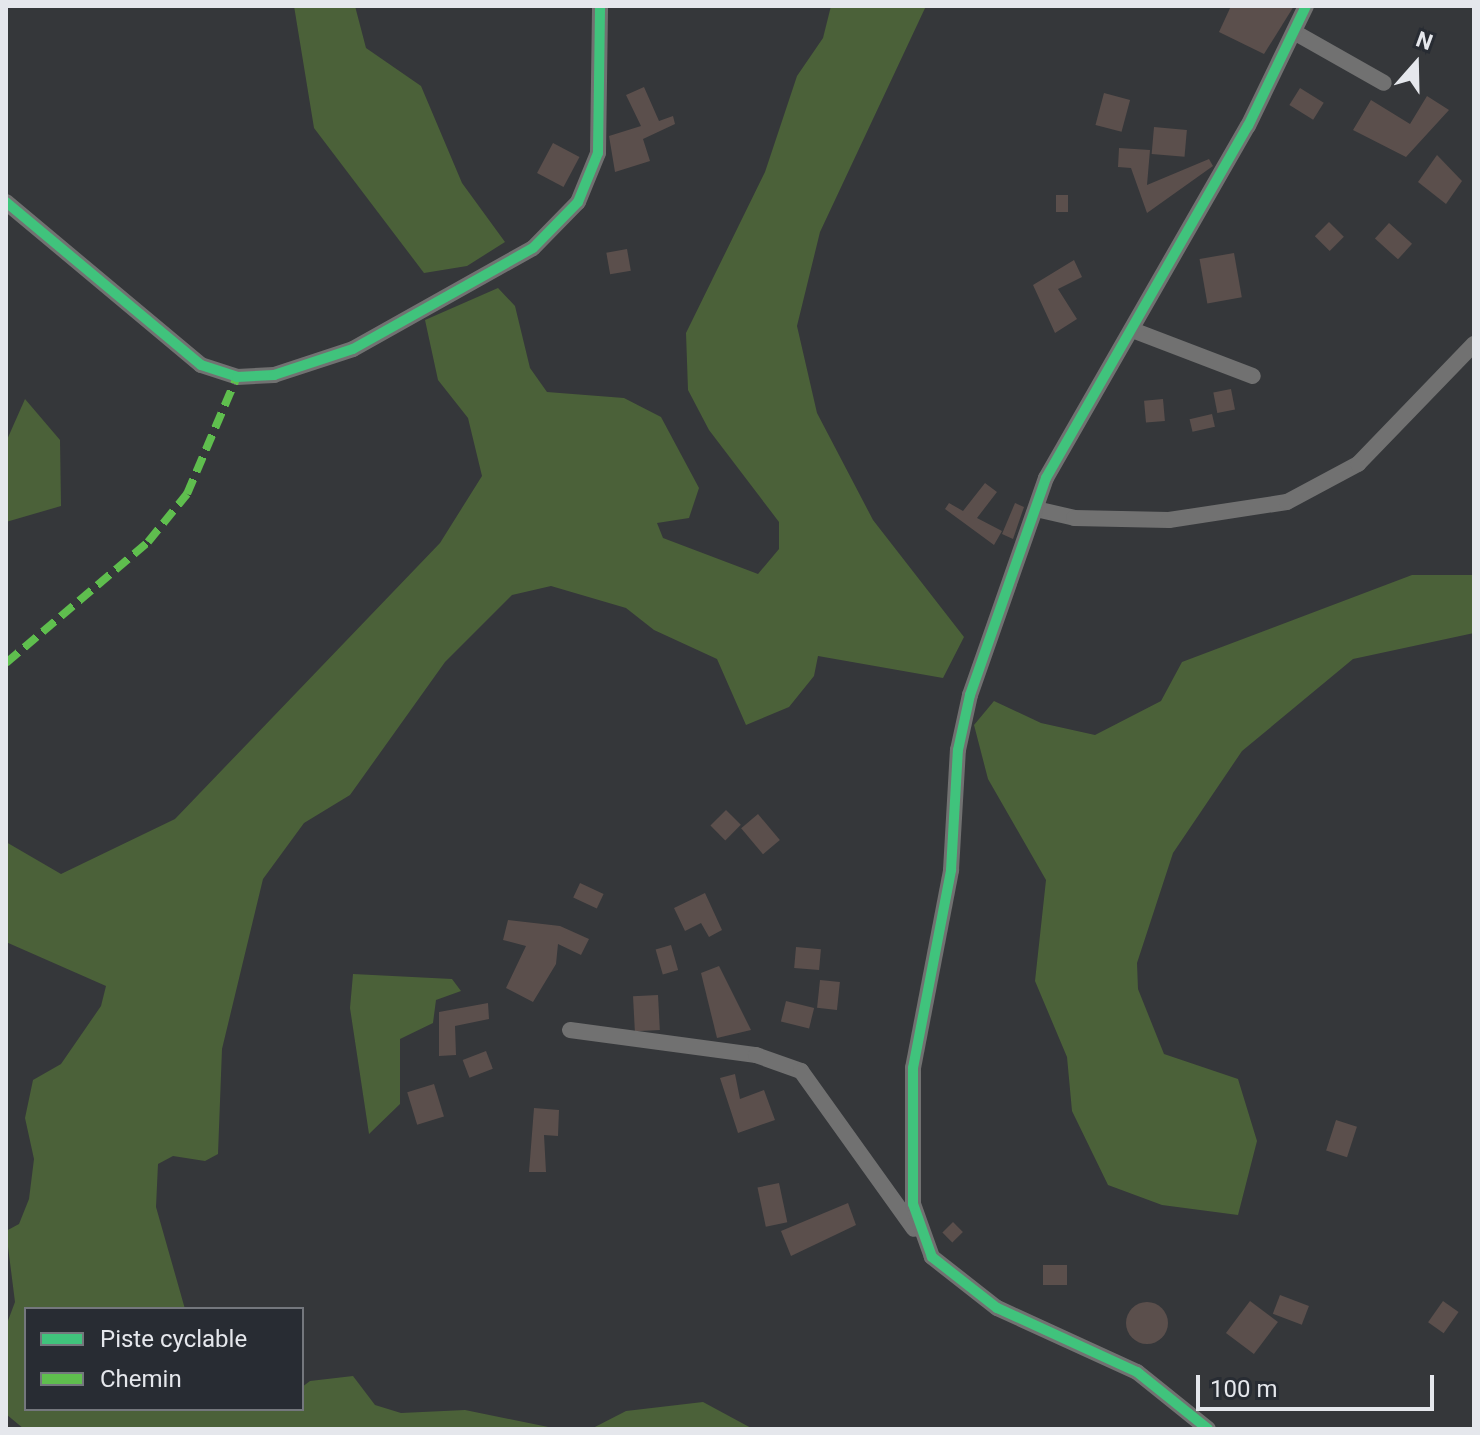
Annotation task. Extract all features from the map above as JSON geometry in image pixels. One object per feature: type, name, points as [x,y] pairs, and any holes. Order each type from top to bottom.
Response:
[{"type":"street","points":[[6,202],[201,365],[237,377],[274,375],[353,349],[533,248],[578,202],[598,153],[600,6]]},
{"type":"street","points":[[918,1236],[911,1172],[913,1068],[951,870],[958,750],[970,695],[1059,449],[1135,331],[1306,6]]},
{"type":"street","points":[[1294,32],[1384,83]]},
{"type":"street","points":[[1135,331],[1253,376]]},
{"type":"street","points":[[1036,509],[1074,518],[1169,520],[1287,502],[1358,464],[1474,344]]},
{"type":"street","points":[[570,1030],[756,1055],[801,1071],[918,1236],[966,1287],[1137,1372],[1208,1429]]},
{"type":"green space","points":[[294,6],[355,6],[366,48],[421,86],[462,183],[505,242],[467,266],[424,273],[314,128]]},
{"type":"green space","points":[[831,6],[926,6],[820,232],[797,326],[817,413],[873,520],[964,637],[943,678],[818,656],[814,676],[789,707],[746,725],[717,659],[654,630],[626,608],[551,586],[512,595],[445,662],[350,795],[304,823],[263,879],[222,1049],[218,1154],[205,1161],[173,1156],[158,1164],[156,1207],[184,1307],[24,1307],[24,1411],[304,1411],[304,1386],[310,1381],[353,1376],[375,1405],[401,1413],[465,1410],[558,1429],[24,1429],[6,1414],[6,1326],[15,1302],[6,1231],[19,1224],[29,1199],[34,1159],[25,1118],[33,1080],[61,1064],[101,1006],[106,986],[6,942],[6,842],[61,874],[175,819],[440,543],[482,476],[468,418],[438,380],[425,320],[498,288],[515,306],[530,368],[547,392],[624,398],[661,417],[699,488],[689,518],[657,523],[663,538],[758,574],[779,549],[779,522],[709,430],[688,390],[686,333],[765,172],[797,76],[823,38]]},
{"type":"green space","points":[[25,399],[60,440],[61,506],[6,522],[6,442]]},
{"type":"green space","points":[[1412,575],[1474,575],[1474,633],[1353,659],[1242,751],[1173,853],[1137,963],[1138,989],[1164,1054],[1238,1079],[1257,1141],[1238,1215],[1162,1205],[1108,1185],[1072,1111],[1067,1057],[1035,981],[1046,880],[988,779],[974,725],[994,701],[1041,723],[1095,735],[1161,701],[1182,662]]},
{"type":"green space","points":[[353,974],[452,979],[461,991],[436,1000],[433,1023],[400,1039],[400,1104],[369,1134],[350,1008]]},
{"type":"green space","points":[[703,1402],[753,1429],[591,1429],[626,1411]]},
{"type":"building","points":[[1231,6],[1294,6],[1264,54],[1219,32]]},
{"type":"building","points":[[644,87],[659,121],[673,116],[675,124],[643,139],[650,161],[615,172],[609,136],[641,126],[626,95]]},
{"type":"building","points":[[1300,88],[1324,103],[1313,120],[1289,105]]},
{"type":"building","points":[[1104,93],[1130,100],[1122,132],[1095,125]]},
{"type":"building","points":[[1427,96],[1449,110],[1406,157],[1353,130],[1371,100],[1410,124]]},
{"type":"building","points":[[1154,127],[1187,130],[1185,157],[1152,154]]},
{"type":"building","points":[[553,143],[579,157],[564,187],[537,173]]},
{"type":"building","points":[[1119,148],[1150,150],[1147,185],[1209,159],[1213,166],[1147,213],[1131,168],[1118,167]]},
{"type":"building","points":[[1437,155],[1462,181],[1446,204],[1418,182]]},
{"type":"building","points":[[1056,195],[1068,195],[1068,212],[1056,212]]},
{"type":"building","points":[[1329,222],[1344,237],[1330,251],[1315,236]]},
{"type":"building","points":[[1389,223],[1412,244],[1398,259],[1375,239]]},
{"type":"building","points":[[627,249],[631,271],[610,274],[606,253]]},
{"type":"building","points":[[1234,253],[1242,297],[1207,303],[1200,259]]},
{"type":"building","points":[[1074,260],[1082,277],[1058,289],[1077,319],[1055,333],[1033,285]]},
{"type":"building","points":[[1231,389],[1235,410],[1217,413],[1213,392]]},
{"type":"building","points":[[1163,399],[1165,421],[1146,423],[1144,401]]},
{"type":"building","points":[[1212,414],[1215,427],[1193,432],[1190,419]]},
{"type":"building","points":[[985,483],[997,492],[977,518],[1002,531],[994,545],[945,509],[949,503],[963,511]]},
{"type":"building","points":[[1015,503],[1024,507],[1013,539],[1002,534]]},
{"type":"building","points":[[726,810],[741,825],[725,840],[710,826]]},
{"type":"building","points":[[758,814],[780,840],[763,854],[741,828]]},
{"type":"building","points":[[580,883],[604,894],[597,908],[573,898]]},
{"type":"building","points":[[705,893],[722,930],[709,937],[701,923],[685,931],[674,908]]},
{"type":"building","points":[[508,920],[560,926],[589,939],[581,955],[558,944],[556,964],[533,1002],[506,988],[526,946],[503,940]]},
{"type":"building","points":[[671,945],[678,970],[663,974],[656,949]]},
{"type":"building","points":[[796,947],[821,949],[819,970],[794,968]]},
{"type":"building","points":[[719,966],[751,1030],[717,1038],[701,973]]},
{"type":"building","points":[[820,980],[840,982],[837,1010],[817,1008]]},
{"type":"building","points":[[658,995],[660,1030],[635,1031],[633,996]]},
{"type":"building","points":[[786,1001],[814,1008],[809,1028],[781,1021]]},
{"type":"building","points":[[488,1003],[489,1019],[455,1026],[456,1055],[439,1056],[439,1012]]},
{"type":"building","points":[[486,1051],[493,1069],[469,1078],[463,1060]]},
{"type":"building","points":[[735,1074],[740,1099],[764,1090],[775,1120],[738,1133],[720,1078]]},
{"type":"building","points":[[434,1084],[444,1117],[417,1125],[407,1092]]},
{"type":"building","points":[[534,1108],[559,1110],[558,1136],[544,1135],[546,1172],[529,1172]]},
{"type":"building","points":[[1336,1120],[1357,1127],[1347,1157],[1326,1150]]},
{"type":"building","points":[[779,1183],[787,1222],[766,1227],[757,1188]]},
{"type":"building","points":[[848,1203],[856,1225],[791,1256],[781,1231]]},
{"type":"building","points":[[953,1222],[963,1232],[952,1243],[942,1233]]},
{"type":"building","points":[[1043,1265],[1067,1265],[1067,1285],[1043,1285]]},
{"type":"building","points":[[1280,1295],[1309,1306],[1302,1325],[1273,1314]]},
{"type":"building","points":[[1250,1301],[1278,1322],[1254,1354],[1226,1333]]},
{"type":"building","points":[[1443,1301],[1459,1312],[1444,1333],[1428,1322]]},
{"type":"building","points":[[1147,1302],[1162,1308],[1168,1323],[1162,1338],[1147,1344],[1132,1338],[1126,1323],[1132,1308]]},
{"type":"marked path","points":[[6,663],[148,542],[187,494],[237,377]]},
{"type":"cycle path","points":[[6,202],[201,365],[237,377],[274,375],[353,349],[533,248],[578,202],[598,153],[600,6]]},
{"type":"cycle path","points":[[1208,1429],[1137,1372],[997,1308],[932,1257],[913,1204],[913,1068],[951,870],[958,750],[970,695],[1046,478],[1248,126],[1306,6]]}]
